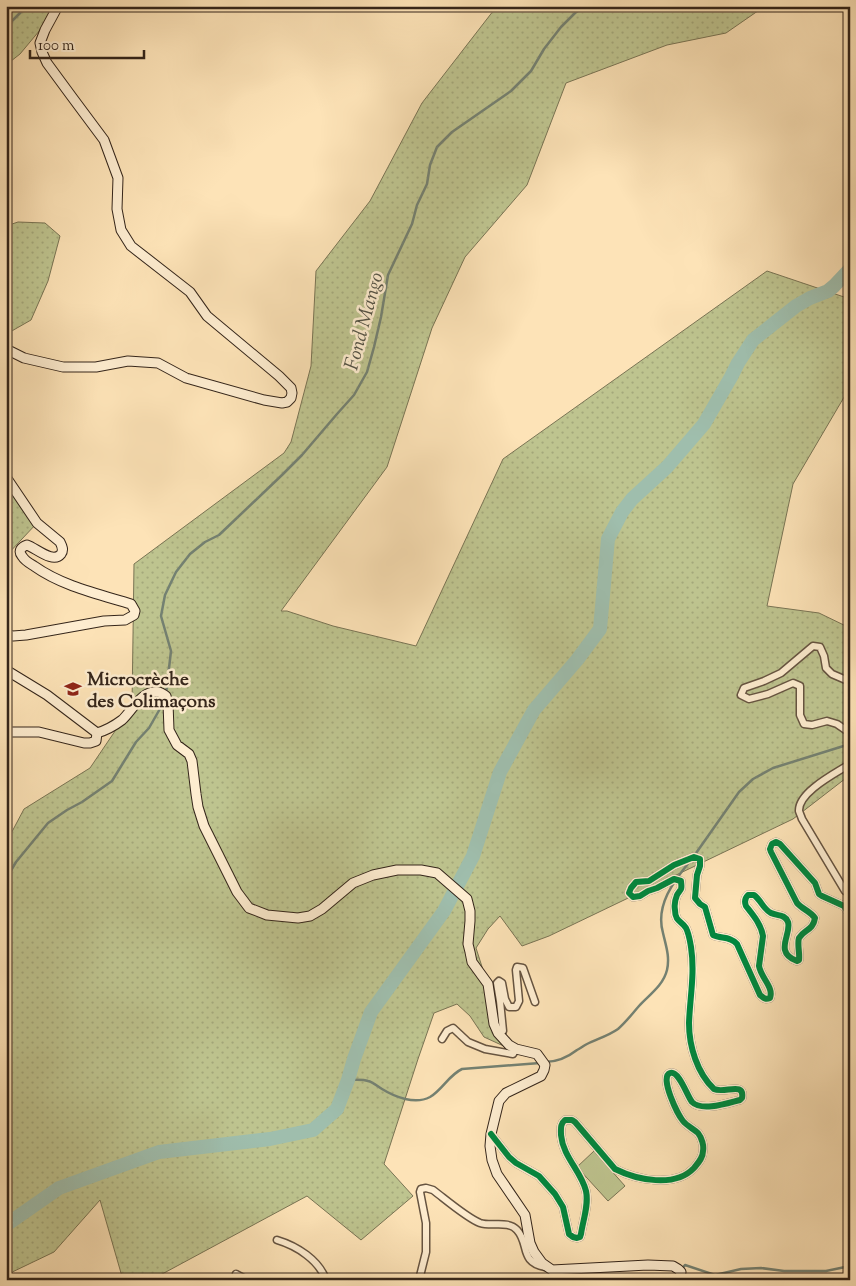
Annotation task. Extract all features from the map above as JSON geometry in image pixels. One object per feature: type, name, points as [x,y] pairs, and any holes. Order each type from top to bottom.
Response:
[{"type":"main road","points":[[6,349],[24,358],[63,367],[96,367],[128,361],[158,363],[186,378],[264,400],[282,403],[287,402],[291,398],[292,393],[291,388],[279,376],[207,316],[190,292],[131,246],[121,230],[117,209],[118,178],[104,140],[47,63],[42,52],[40,43],[58,6]]},
{"type":"main road","points":[[6,477],[37,523],[60,542],[62,546],[62,552],[59,556],[54,557],[48,556],[34,547],[23,546],[20,554],[25,560],[43,573],[73,586],[131,604],[135,611],[134,615],[125,620],[104,621],[26,635],[13,636],[6,634]]},
{"type":"main road","points":[[6,670],[47,695],[97,733]]},
{"type":"main road","points":[[97,733],[110,729],[142,698],[150,693],[159,692],[166,696],[169,730],[178,745],[189,754],[192,761],[198,807],[204,826],[237,892],[249,908],[267,916],[298,918],[310,916],[322,910],[353,883],[373,875],[397,870],[421,870],[437,874],[466,899],[470,911],[468,939],[472,962],[488,984],[494,1024],[498,1033],[509,1045],[516,1049],[537,1054],[545,1065],[541,1076],[506,1094],[499,1101],[491,1134],[492,1160],[497,1174],[525,1215],[530,1243],[542,1263],[552,1270],[648,1264],[673,1266],[681,1272],[680,1280]]},
{"type":"main road","points":[[6,732],[39,732],[84,743],[96,741],[97,733]]},
{"type":"street","points":[[850,684],[846,680],[832,674],[826,668],[820,647],[813,646],[781,673],[744,688],[741,695],[749,699],[768,694],[793,683],[800,686],[800,715],[804,724],[812,725],[828,721],[837,724],[850,733]]},
{"type":"street","points":[[850,764],[807,794],[799,811],[845,891],[850,892]]},
{"type":"street","points":[[491,1134],[509,1157],[539,1176],[551,1189],[563,1207],[569,1234],[577,1238],[581,1234],[587,1201],[583,1183],[563,1147],[561,1128],[565,1120],[575,1122],[615,1168],[654,1180],[669,1180],[682,1177],[691,1170],[700,1161],[704,1152],[702,1141],[698,1134],[678,1114],[666,1085],[669,1073],[677,1076],[692,1102],[697,1105],[708,1107],[740,1100],[744,1095],[742,1090],[737,1088],[716,1091],[702,1074],[697,1064],[690,1033],[693,979],[691,949],[686,928],[679,922],[674,912],[675,900],[681,889],[681,881],[674,879],[640,896],[633,897],[630,893],[636,882],[649,881],[687,859],[694,857],[700,859],[695,898],[705,907],[713,935],[717,938],[730,939],[737,944],[760,995],[764,999],[770,998],[771,993],[759,966],[763,932],[744,903],[746,897],[748,895],[757,897],[765,909],[787,920],[788,926],[784,942],[788,955],[797,961],[800,957],[799,939],[802,934],[812,927],[814,918],[812,914],[801,908],[797,903],[771,852],[772,844],[776,842],[780,844],[816,883],[819,894],[844,906],[850,915]]},
{"type":"street","points":[[498,1033],[503,1031],[497,984],[499,981],[502,983],[505,999],[509,1007],[516,1007],[519,1001],[517,967],[523,968],[535,1002]]},
{"type":"street","points":[[442,1039],[447,1031],[453,1028],[468,1042],[485,1049],[513,1054],[516,1049]]},
{"type":"street","points":[[419,1280],[426,1252],[426,1223],[420,1192],[421,1189],[426,1188],[433,1190],[475,1221],[511,1226],[517,1230],[521,1237],[530,1260],[536,1265],[547,1267]]},
{"type":"street","points":[[277,1240],[289,1243],[306,1255],[323,1271],[326,1280]]},
{"type":"street","points":[[236,1274],[247,1280]]},
{"type":"green space","points":[[6,6],[60,6],[20,54],[6,65]]},
{"type":"green space","points":[[497,6],[765,6],[726,33],[667,45],[566,83],[527,185],[465,257],[432,328],[387,467],[281,611],[287,611],[333,626],[416,646],[503,459],[767,271],[850,299],[850,387],[793,484],[767,606],[819,613],[850,628],[850,775],[793,819],[549,936],[522,946],[500,916],[488,929],[476,948],[508,1048],[484,1037],[470,1016],[457,1004],[434,1013],[384,1164],[413,1196],[361,1240],[307,1196],[151,1280],[123,1280],[100,1200],[54,1252],[6,1275],[6,843],[24,809],[90,768],[132,706],[134,564],[284,453],[291,442],[311,366],[316,271],[370,201],[422,103]]},
{"type":"green space","points":[[18,222],[45,223],[60,236],[48,281],[31,320],[10,332],[6,329],[6,226]]},
{"type":"green space","points":[[6,477],[37,523],[6,556]]},
{"type":"green space","points":[[594,1151],[625,1186],[608,1201],[577,1167]]},
{"type":"waterway","points":[[6,27],[27,6]]},
{"type":"waterway","name":"Fond Mango","points":[[166,694],[171,651],[161,616],[165,595],[176,572],[190,554],[205,542],[219,535],[282,475],[354,395],[367,372],[381,317],[388,275],[412,224],[417,205],[427,184],[430,165],[437,147],[452,132],[511,91],[531,71],[544,49],[561,27],[585,6]]},
{"type":"waterway","points":[[6,1225],[59,1188],[159,1152],[270,1139],[313,1130],[337,1109],[371,1012],[444,911],[473,856],[500,772],[534,710],[577,660],[600,629],[608,539],[622,512],[632,499],[667,467],[704,424],[753,340],[796,306],[828,291],[850,269]]},
{"type":"waterway","name":"Fond Mango","points":[[6,879],[16,862],[48,823],[112,781],[136,742],[149,728],[161,707]]},
{"type":"waterway","points":[[694,856],[739,792],[753,779],[773,768],[850,744]]},
{"type":"waterway","points":[[545,1062],[566,1057],[618,1029],[659,986],[665,976],[668,965],[661,923],[664,903],[672,885],[690,861]]},
{"type":"waterway","points":[[348,1080],[370,1082],[399,1097],[418,1100],[430,1097],[462,1069],[540,1063]]},
{"type":"waterway","points":[[681,1270],[685,1265],[715,1275],[741,1269],[826,1271],[850,1266]]},
{"type":"waterway","points":[[668,1280],[678,1274]]},
{"type":"cycle path","points":[[491,1134],[509,1157],[539,1176],[555,1194],[563,1207],[569,1234],[577,1238],[581,1234],[587,1196],[584,1184],[562,1143],[561,1127],[565,1120],[575,1122],[615,1169],[645,1179],[666,1180],[686,1174],[694,1168],[703,1154],[699,1135],[685,1123],[677,1112],[670,1096],[667,1076],[670,1073],[677,1075],[692,1102],[696,1105],[715,1106],[742,1098],[742,1093],[737,1089],[714,1089],[703,1075],[692,1050],[689,1023],[692,976],[691,947],[687,930],[676,917],[675,908],[676,897],[681,888],[681,881],[674,879],[640,896],[633,897],[629,893],[636,882],[649,881],[674,865],[694,857],[700,859],[695,898],[705,907],[713,935],[731,940],[737,944],[760,995],[766,999],[770,998],[771,994],[759,966],[763,936],[759,924],[746,906],[746,897],[754,895],[768,911],[787,919],[789,927],[785,943],[786,953],[797,961],[799,960],[799,938],[810,928],[815,918],[797,903],[771,852],[772,844],[776,842],[780,844],[815,883],[819,894],[844,906],[850,915]]},
{"type":"place","name":"Microcrèche des Colimaçons","points":[[73,689]]}]
